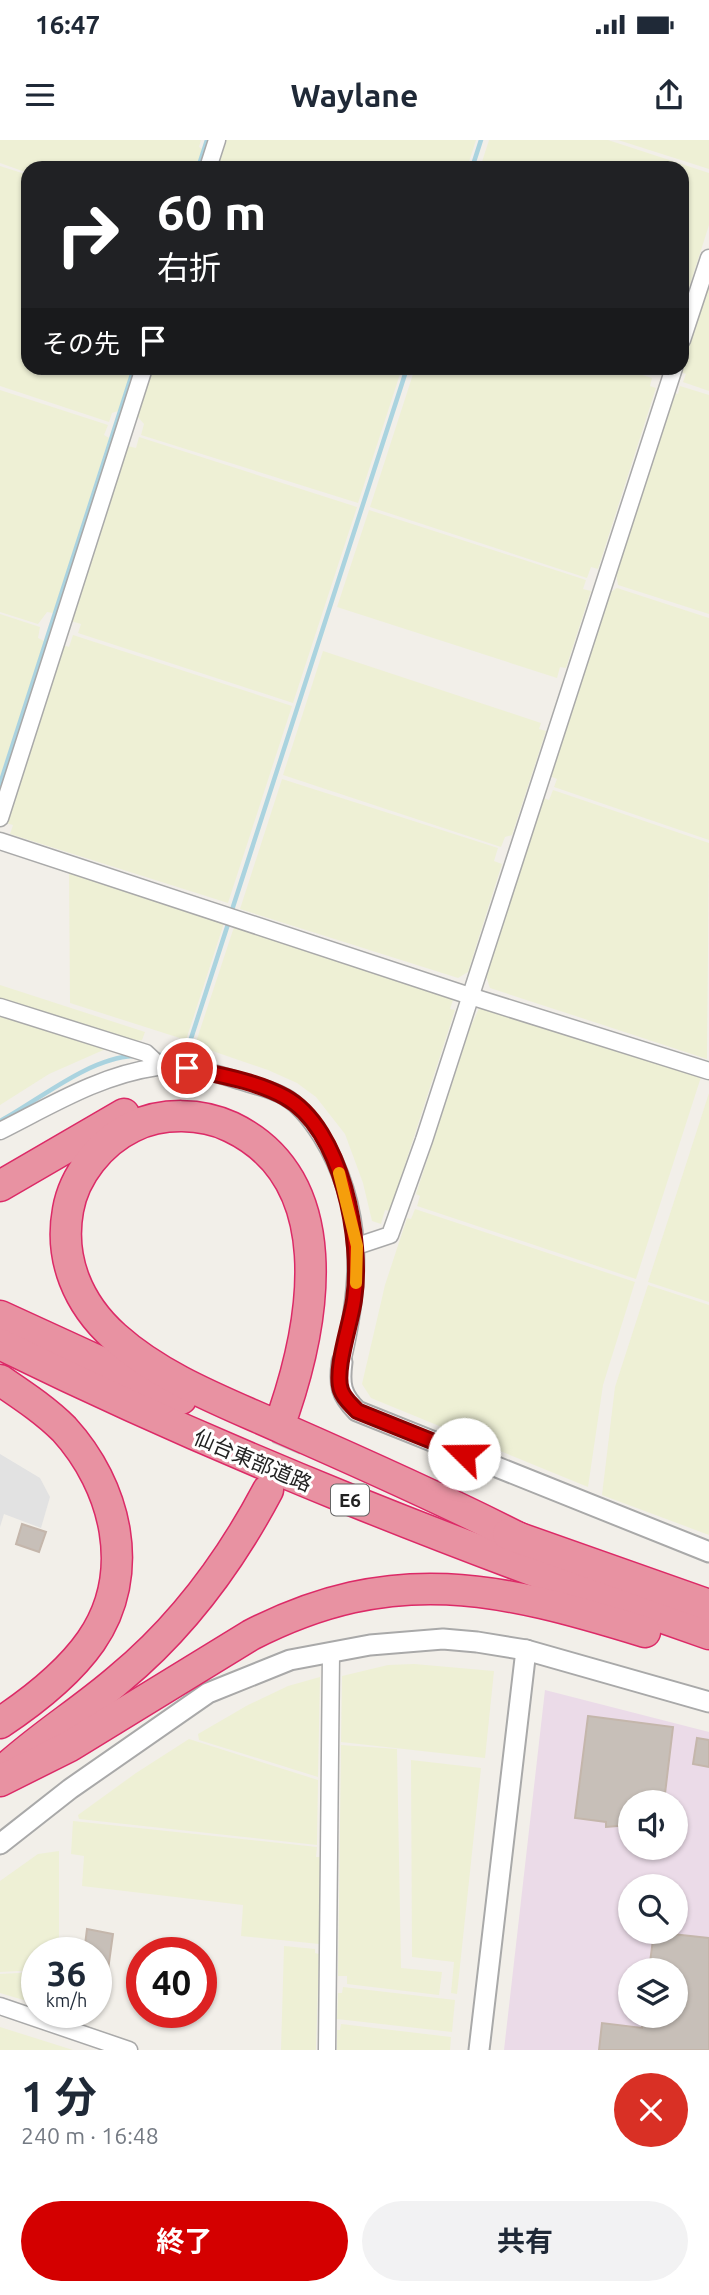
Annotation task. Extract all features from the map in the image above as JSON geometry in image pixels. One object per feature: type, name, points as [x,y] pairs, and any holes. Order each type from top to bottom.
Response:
[{"type":"highway","points":[[0,1186],[114,1119],[156,1103],[197,1102],[220,1105],[240,1114],[279,1140],[293,1157],[311,1188],[322,1223],[325,1246],[321,1326],[292,1415],[310,1298],[309,1237],[293,1186],[263,1148],[222,1123],[178,1117],[157,1119],[133,1126],[110,1141],[92,1159],[69,1204],[65,1244],[74,1281],[101,1322],[136,1352],[199,1390],[416,1485],[527,1542]]},
{"type":"highway","name":"仙台東部道路","points":[[0,1316],[248,1429],[527,1542],[709,1605]]},
{"type":"highway","name":"仙台東部道路","points":[[0,1344],[139,1410],[308,1483],[521,1567],[709,1634]]},
{"type":"highway","points":[[0,1380],[38,1406],[62,1427],[86,1456],[105,1490],[114,1516],[116,1540],[112,1590],[92,1639],[14,1734],[0,1759]]},
{"type":"highway","points":[[0,1773],[14,1734],[59,1709],[112,1668],[173,1606],[261,1486]]},
{"type":"highway","points":[[14,1734],[218,1653],[281,1620],[341,1599],[378,1592],[449,1587],[517,1596],[709,1652]]},
{"type":"highway","points":[[0,1781],[14,1734]]},
{"type":"highway","points":[[0,1797],[14,1734]]},
{"type":"street","points":[[210,161],[217,140]]},
{"type":"street","points":[[689,319],[709,258]]},
{"type":"street","points":[[0,818],[142,375]]},
{"type":"street","points":[[357,1246],[390,1235],[672,375]]},
{"type":"street","points":[[0,841],[709,1072]]},
{"type":"street","points":[[0,1007],[154,1060],[225,1076],[286,1097],[304,1114],[334,1158],[357,1246],[355,1296],[340,1388],[345,1399],[357,1411],[709,1552]]},
{"type":"street","points":[[0,1131],[154,1060]]},
{"type":"street","points":[[0,1844],[70,1789],[208,1693],[290,1660],[370,1645],[443,1639],[526,1650],[709,1702]]},
{"type":"street","points":[[479,2050],[526,1650]]},
{"type":"street","points":[[327,2050],[331,1653]]},
{"type":"street","points":[[0,2006],[129,2050]]},
{"type":"shaded area","points":[[0,1454],[40,1478],[50,1497],[41,1528],[4,1514],[0,1527]]},
{"type":"shaded area","points":[[545,1690],[709,1732],[709,2050],[504,2050]]},
{"type":"green space","points":[[0,140],[201,140],[199,147],[202,149],[198,161],[21,161],[21,170],[0,163]]},
{"type":"green space","points":[[226,140],[476,140],[469,161],[219,161]]},
{"type":"green space","points":[[489,140],[608,140],[672,161],[482,161]]},
{"type":"green space","points":[[618,140],[709,140],[709,169]]},
{"type":"green space","points":[[0,166],[21,173],[21,375],[130,375],[118,411],[112,413],[109,422],[0,386]]},
{"type":"green space","points":[[689,166],[709,173],[709,225],[689,288]]},
{"type":"green space","points":[[709,284],[709,391],[683,382],[686,375],[689,375],[689,347]]},
{"type":"green space","points":[[151,375],[400,375],[358,503],[141,435],[144,424],[137,416]]},
{"type":"green space","points":[[413,375],[642,375],[652,378],[650,386],[656,388],[598,569],[591,567],[587,578],[370,507]]},
{"type":"green space","points":[[680,386],[709,395],[709,614],[618,585],[616,574],[674,393],[678,394]]},
{"type":"green space","points":[[0,390],[108,425],[104,435],[109,438],[53,613],[47,612],[38,624],[0,612]]},
{"type":"green space","points":[[139,437],[357,507],[293,703],[78,633],[81,624],[71,621],[128,446],[136,448]]},
{"type":"green space","points":[[369,510],[586,580],[583,589],[591,591],[566,668],[560,667],[557,678],[337,607]]},
{"type":"green space","points":[[617,588],[709,618],[709,840],[554,787],[557,779],[550,776],[609,593]]},
{"type":"green space","points":[[0,614],[40,627],[38,638],[44,641],[0,777]]},
{"type":"green space","points":[[73,635],[292,706],[228,903],[10,834],[13,825],[6,823],[63,645],[69,647]]},
{"type":"green space","points":[[323,651],[541,723],[539,729],[546,731],[512,835],[505,837],[501,847],[283,775]]},
{"type":"green space","points":[[282,779],[498,848],[494,861],[502,864],[468,972],[458,978],[240,909]]},
{"type":"green space","points":[[553,790],[709,843],[707,1059],[490,988],[486,976],[543,798],[549,800]]},
{"type":"green space","points":[[69,872],[224,923],[186,1040],[70,1003]]},
{"type":"green space","points":[[234,927],[454,997],[450,1009],[455,1010],[390,1211],[385,1210],[381,1224],[372,1221],[363,1183],[345,1134],[316,1097],[297,1083],[268,1070],[195,1045]]},
{"type":"green space","points":[[0,985],[145,1032],[142,1040],[117,1044],[49,1074],[0,1105]]},
{"type":"green space","points":[[480,1006],[701,1077],[636,1279],[417,1206],[420,1196],[416,1194],[470,1028]]},
{"type":"green space","points":[[709,1093],[709,1302],[648,1282]]},
{"type":"green space","points":[[415,1209],[635,1282],[603,1385],[588,1487],[371,1398],[362,1384],[385,1285],[407,1218],[411,1219]]},
{"type":"green space","points":[[648,1285],[709,1305],[709,1535],[602,1495],[615,1387]]},
{"type":"green space","points":[[414,1664],[494,1671],[485,1758],[341,1742],[342,1676],[388,1665]]},
{"type":"green space","points":[[320,1677],[318,1777],[199,1740],[198,1734],[248,1705],[288,1686]]},
{"type":"green space","points":[[189,1739],[318,1780],[317,1845],[79,1819],[78,1815]]},
{"type":"green space","points":[[341,1745],[397,1749],[401,1968],[442,1972],[439,1995],[347,1984],[347,1976],[338,1976]]},
{"type":"green space","points":[[411,1760],[481,1768],[457,1994],[451,1993],[454,1962],[412,1957]]},
{"type":"green space","points":[[73,1821],[317,1847],[316,1857],[321,1857],[319,1944],[241,1936],[243,1905],[82,1886],[84,1856],[71,1854]]},
{"type":"green space","points":[[59,1851],[59,1937],[21,1937],[21,1971],[0,1972],[0,1881],[38,1854]]},
{"type":"green space","points":[[284,1946],[315,1949],[315,1953],[319,1954],[316,2050],[281,2050]]},
{"type":"green space","points":[[21,1973],[21,1999],[0,1993],[0,1974]]},
{"type":"green space","points":[[343,1987],[455,2000],[452,2032],[337,2019],[338,1993],[342,1993]]},
{"type":"green space","points":[[341,2024],[451,2037],[450,2050],[337,2050],[337,2030],[340,2030]]},
{"type":"green space","points":[[0,2027],[73,2050],[0,2050]]},
{"type":"building","points":[[22,1524],[46,1532],[39,1552],[16,1544]]},
{"type":"building","points":[[588,1716],[673,1727],[665,1790],[618,1790],[618,1826],[606,1827],[606,1822],[575,1818]]},
{"type":"building","points":[[697,1738],[709,1740],[709,1767],[693,1764]]},
{"type":"building","points":[[87,1929],[113,1934],[112,1941],[112,1937],[86,1937]]},
{"type":"building","points":[[688,1936],[709,1938],[709,2050],[599,2050],[602,2023],[618,2025],[618,2028],[688,2028],[688,1958],[651,1958],[652,1944],[688,1944]]},
{"type":"waterway","points":[[200,161],[207,140]]},
{"type":"waterway","points":[[474,161],[481,140]]},
{"type":"waterway","points":[[0,784],[132,375]]},
{"type":"waterway","points":[[231,913],[405,375]]},
{"type":"waterway","points":[[156,1055],[186,1054],[229,921]]},
{"type":"waterway","points":[[0,1121],[82,1072],[99,1064],[133,1056]]},
{"type":"tunnel","points":[[268,1490],[299,1418]]},
{"type":"slow traffic","points":[[339,1173],[357,1246],[356,1283]]},
{"type":"route","points":[[187,1068],[225,1076],[286,1097],[316,1130],[334,1158],[346,1193],[357,1246],[355,1296],[340,1379],[340,1388],[345,1399],[357,1411],[464,1454]]}]
